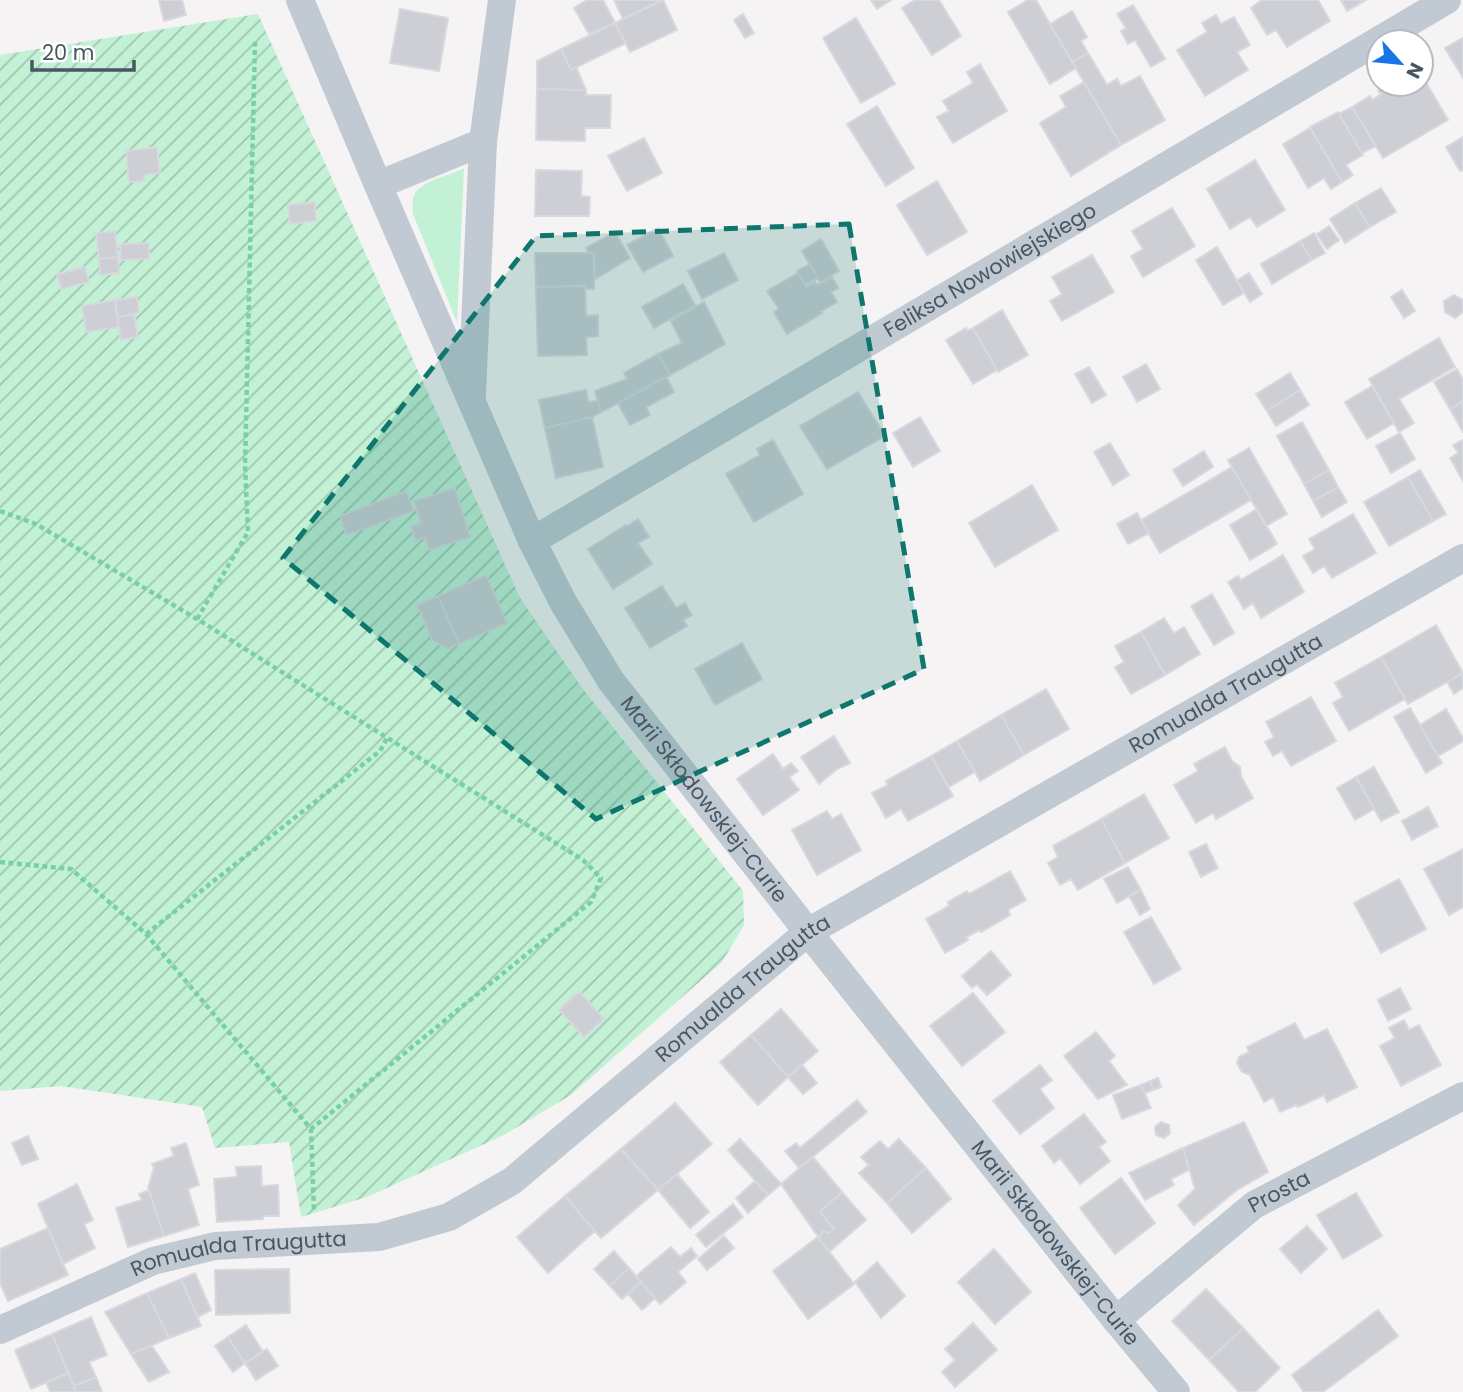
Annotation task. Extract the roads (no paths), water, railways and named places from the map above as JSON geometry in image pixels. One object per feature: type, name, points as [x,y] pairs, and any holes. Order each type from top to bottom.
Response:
[{"type":"street","name":"Marii Skłodowskiej-Curie","points":[[300,0],[532,541],[563,603],[611,681],[1116,1320],[1176,1392]]},
{"type":"street","name":"Marii Skłodowskiej-Curie","points":[[471,401],[483,142],[502,0]]},
{"type":"street","name":"Feliksa Nowowiejskiego","points":[[532,541],[1447,0]]},
{"type":"street","points":[[378,185],[483,142]]},
{"type":"street","name":"Romualda Traugutta","points":[[0,1330],[153,1261],[215,1246],[379,1237],[449,1217],[512,1181],[808,932],[1463,558]]},
{"type":"street","name":"Prosta","points":[[1116,1320],[1254,1205],[1463,1096]]}]
